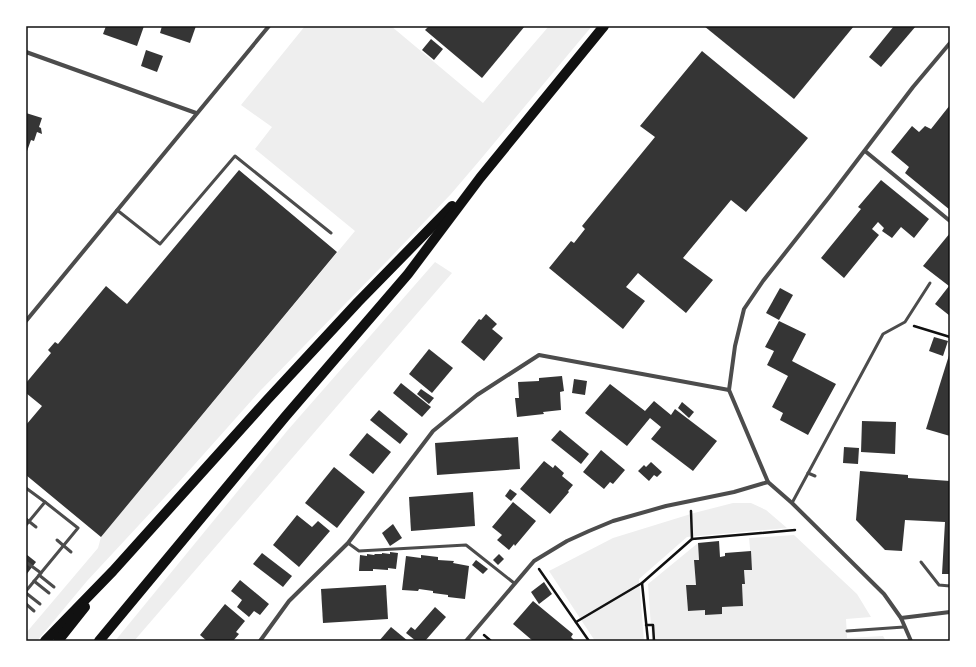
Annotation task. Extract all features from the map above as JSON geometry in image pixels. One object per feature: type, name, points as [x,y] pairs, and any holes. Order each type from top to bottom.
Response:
[{"type":"main road","points":[[99,641],[285,417],[408,274],[480,178],[604,26]]},
{"type":"main road","points":[[45,641],[113,571],[261,406],[358,302],[480,178]]},
{"type":"main road","points":[[58,641],[113,571]]},
{"type":"street","points":[[26,321],[269,26]]},
{"type":"street","points":[[911,641],[900,618],[884,594],[792,503],[768,482],[729,390],[735,346],[744,309],[763,281],[913,87],[950,43]]},
{"type":"street","points":[[26,52],[196,113]]},
{"type":"street","points":[[865,151],[950,221]]},
{"type":"street","points":[[260,641],[289,601],[348,543],[433,431],[477,395],[539,355],[729,390]]},
{"type":"street","points":[[466,641],[534,561],[572,539],[613,521],[674,504],[734,492],[768,482]]},
{"type":"street","points":[[900,618],[950,612]]},
{"type":"lane","points":[[117,210],[160,244],[235,156],[331,233]]},
{"type":"lane","points":[[792,503],[883,334],[905,322],[930,283]]},
{"type":"lane","points":[[808,473],[814,476]]},
{"type":"lane","points":[[26,488],[78,528],[26,591],[40,604]]},
{"type":"lane","points":[[26,525],[28,520],[45,502]]},
{"type":"lane","points":[[28,520],[36,527]]},
{"type":"lane","points":[[57,540],[71,552]]},
{"type":"lane","points":[[348,543],[359,551],[466,545],[514,583]]},
{"type":"lane","points":[[26,562],[54,587]]},
{"type":"lane","points":[[921,562],[939,585],[950,586]]},
{"type":"lane","points":[[34,581],[49,593]]},
{"type":"lane","points":[[26,604],[34,611]]},
{"type":"lane","points":[[847,631],[904,627]]},
{"type":"path","points":[[905,322],[950,338]]},
{"type":"path","points":[[691,507],[692,539]]},
{"type":"path","points":[[576,622],[642,583],[692,539],[795,530]]},
{"type":"path","points":[[534,561],[589,641]]},
{"type":"path","points":[[642,583],[648,641]]},
{"type":"path","points":[[646,625],[654,625],[654,641]]},
{"type":"shaded area","points":[[305,26],[391,26],[483,103],[549,26],[592,26],[451,194],[260,391],[178,483],[87,581],[37,641],[26,641],[26,633],[98,548],[101,537],[355,231],[255,149],[272,127],[241,105]]},
{"type":"shaded area","points":[[435,262],[452,273],[134,641],[115,641],[287,431]]},
{"type":"shaded area","points":[[733,503],[751,503],[766,510],[787,528],[687,537],[639,579],[644,641],[595,641],[549,571],[613,538],[694,513]]},
{"type":"shaded area","points":[[794,535],[857,594],[871,617],[846,619],[847,638],[883,636],[886,641],[652,641],[648,584],[698,543],[699,560],[694,560],[696,585],[686,586],[688,611],[705,610],[722,614],[722,607],[743,606],[742,584],[745,584],[744,570],[752,569],[749,538]]},
{"type":"building","points":[[106,26],[144,26],[137,46],[103,34]]},
{"type":"building","points":[[162,26],[196,26],[190,43],[160,33]]},
{"type":"building","points":[[429,26],[525,26],[482,78],[425,30]]},
{"type":"building","points":[[704,26],[854,26],[794,99]]},
{"type":"building","points":[[894,26],[916,26],[881,67],[869,57]]},
{"type":"building","points":[[431,39],[443,49],[434,60],[422,50]]},
{"type":"building","points":[[146,50],[163,56],[157,72],[141,66]]},
{"type":"building","points":[[702,51],[808,138],[746,212],[731,200],[683,258],[713,280],[686,313],[638,273],[626,287],[645,301],[623,329],[549,268],[571,241],[574,243],[585,229],[582,226],[655,137],[640,126]]},
{"type":"building","points":[[950,105],[950,210],[905,173],[909,167],[891,152],[912,126],[919,132],[925,126],[931,129]]},
{"type":"building","points":[[26,113],[42,118],[39,127],[41,128],[42,134],[37,132],[34,141],[31,140],[26,154]]},
{"type":"building","points":[[239,170],[337,252],[101,537],[26,475],[26,425],[42,406],[26,393],[26,383],[51,353],[48,350],[55,342],[58,344],[106,286],[127,304]]},
{"type":"building","points":[[881,180],[929,219],[914,238],[901,227],[892,238],[882,231],[884,228],[878,222],[872,229],[879,235],[844,278],[821,258],[861,209],[858,207]]},
{"type":"building","points":[[950,233],[950,316],[935,304],[949,286],[923,266]]},
{"type":"building","points":[[780,288],[793,295],[779,320],[766,313]]},
{"type":"building","points":[[486,314],[497,324],[492,329],[503,338],[484,361],[461,342],[479,319],[481,320]]},
{"type":"building","points":[[779,321],[806,334],[792,361],[836,384],[808,435],[780,420],[783,413],[772,407],[788,376],[767,365],[774,351],[765,347]]},
{"type":"building","points":[[934,337],[948,341],[943,356],[929,351]]},
{"type":"building","points":[[429,349],[453,368],[432,393],[409,374]]},
{"type":"building","points":[[950,352],[950,436],[926,429]]},
{"type":"building","points":[[562,376],[564,391],[560,392],[561,410],[543,412],[544,414],[517,417],[515,398],[519,398],[518,382],[539,381],[539,378]]},
{"type":"building","points":[[574,379],[587,381],[585,395],[572,393]]},
{"type":"building","points":[[401,383],[431,407],[422,417],[393,393]]},
{"type":"building","points":[[610,384],[645,411],[654,401],[671,415],[675,409],[717,441],[693,471],[651,439],[661,427],[650,418],[627,446],[585,413]]},
{"type":"building","points":[[421,389],[434,398],[429,404],[417,394]]},
{"type":"building","points":[[682,402],[694,412],[689,418],[678,408]]},
{"type":"building","points":[[379,410],[408,434],[400,444],[370,420]]},
{"type":"building","points":[[862,421],[896,422],[895,454],[861,452]]},
{"type":"building","points":[[560,430],[589,454],[581,464],[551,440]]},
{"type":"building","points":[[367,433],[391,452],[373,474],[349,455]]},
{"type":"building","points":[[518,437],[520,469],[437,475],[435,443]]},
{"type":"building","points":[[844,447],[859,448],[858,464],[843,463]]},
{"type":"building","points":[[601,450],[625,470],[613,484],[610,482],[604,489],[583,472]]},
{"type":"building","points":[[544,461],[553,468],[555,465],[564,473],[562,476],[573,485],[568,491],[569,492],[550,514],[520,489]]},
{"type":"building","points":[[651,462],[662,472],[657,477],[654,475],[649,481],[638,471],[644,465],[646,467]]},
{"type":"building","points":[[334,467],[365,492],[337,528],[305,503]]},
{"type":"building","points":[[860,471],[908,475],[908,478],[950,481],[950,574],[942,574],[945,522],[905,520],[902,551],[885,550],[856,520]]},
{"type":"building","points":[[510,489],[517,494],[511,501],[505,496]]},
{"type":"building","points":[[473,492],[475,526],[411,531],[409,497]]},
{"type":"building","points":[[513,502],[536,521],[515,546],[514,544],[509,550],[497,540],[502,535],[492,527]]},
{"type":"building","points":[[297,515],[312,527],[318,521],[330,531],[299,567],[273,545]]},
{"type":"building","points":[[393,524],[402,538],[390,546],[382,533]]},
{"type":"building","points":[[719,541],[720,557],[725,556],[725,553],[751,551],[752,570],[744,570],[745,584],[742,584],[743,606],[722,607],[722,614],[705,615],[705,610],[688,611],[686,585],[696,585],[694,560],[699,560],[698,543]]},
{"type":"building","points":[[390,552],[398,553],[396,569],[388,568],[388,570],[373,569],[373,571],[359,571],[360,555],[367,556],[367,554],[374,555],[382,553],[390,554]]},
{"type":"building","points":[[262,553],[292,576],[283,587],[253,564]]},
{"type":"building","points":[[26,554],[36,562],[26,575]]},
{"type":"building","points":[[499,554],[504,559],[498,565],[493,560]]},
{"type":"building","points":[[421,555],[438,557],[438,560],[454,561],[453,563],[469,566],[465,599],[448,597],[448,595],[419,589],[418,591],[402,590],[406,556],[421,558]]},
{"type":"building","points":[[476,560],[488,569],[483,574],[472,565]]},
{"type":"building","points":[[240,580],[269,604],[260,615],[254,611],[249,617],[237,607],[242,600],[231,591]]},
{"type":"building","points":[[544,582],[552,594],[539,604],[531,592]]},
{"type":"building","points":[[386,585],[388,619],[323,623],[321,589]]},
{"type":"building","points":[[533,601],[573,634],[571,637],[575,641],[533,641],[513,624]]},
{"type":"building","points":[[225,604],[245,621],[236,632],[239,634],[233,641],[207,641],[200,635]]},
{"type":"building","points":[[435,607],[446,617],[425,641],[416,641],[406,633],[411,627],[415,630]]},
{"type":"building","points":[[391,627],[408,641],[379,641]]}]
